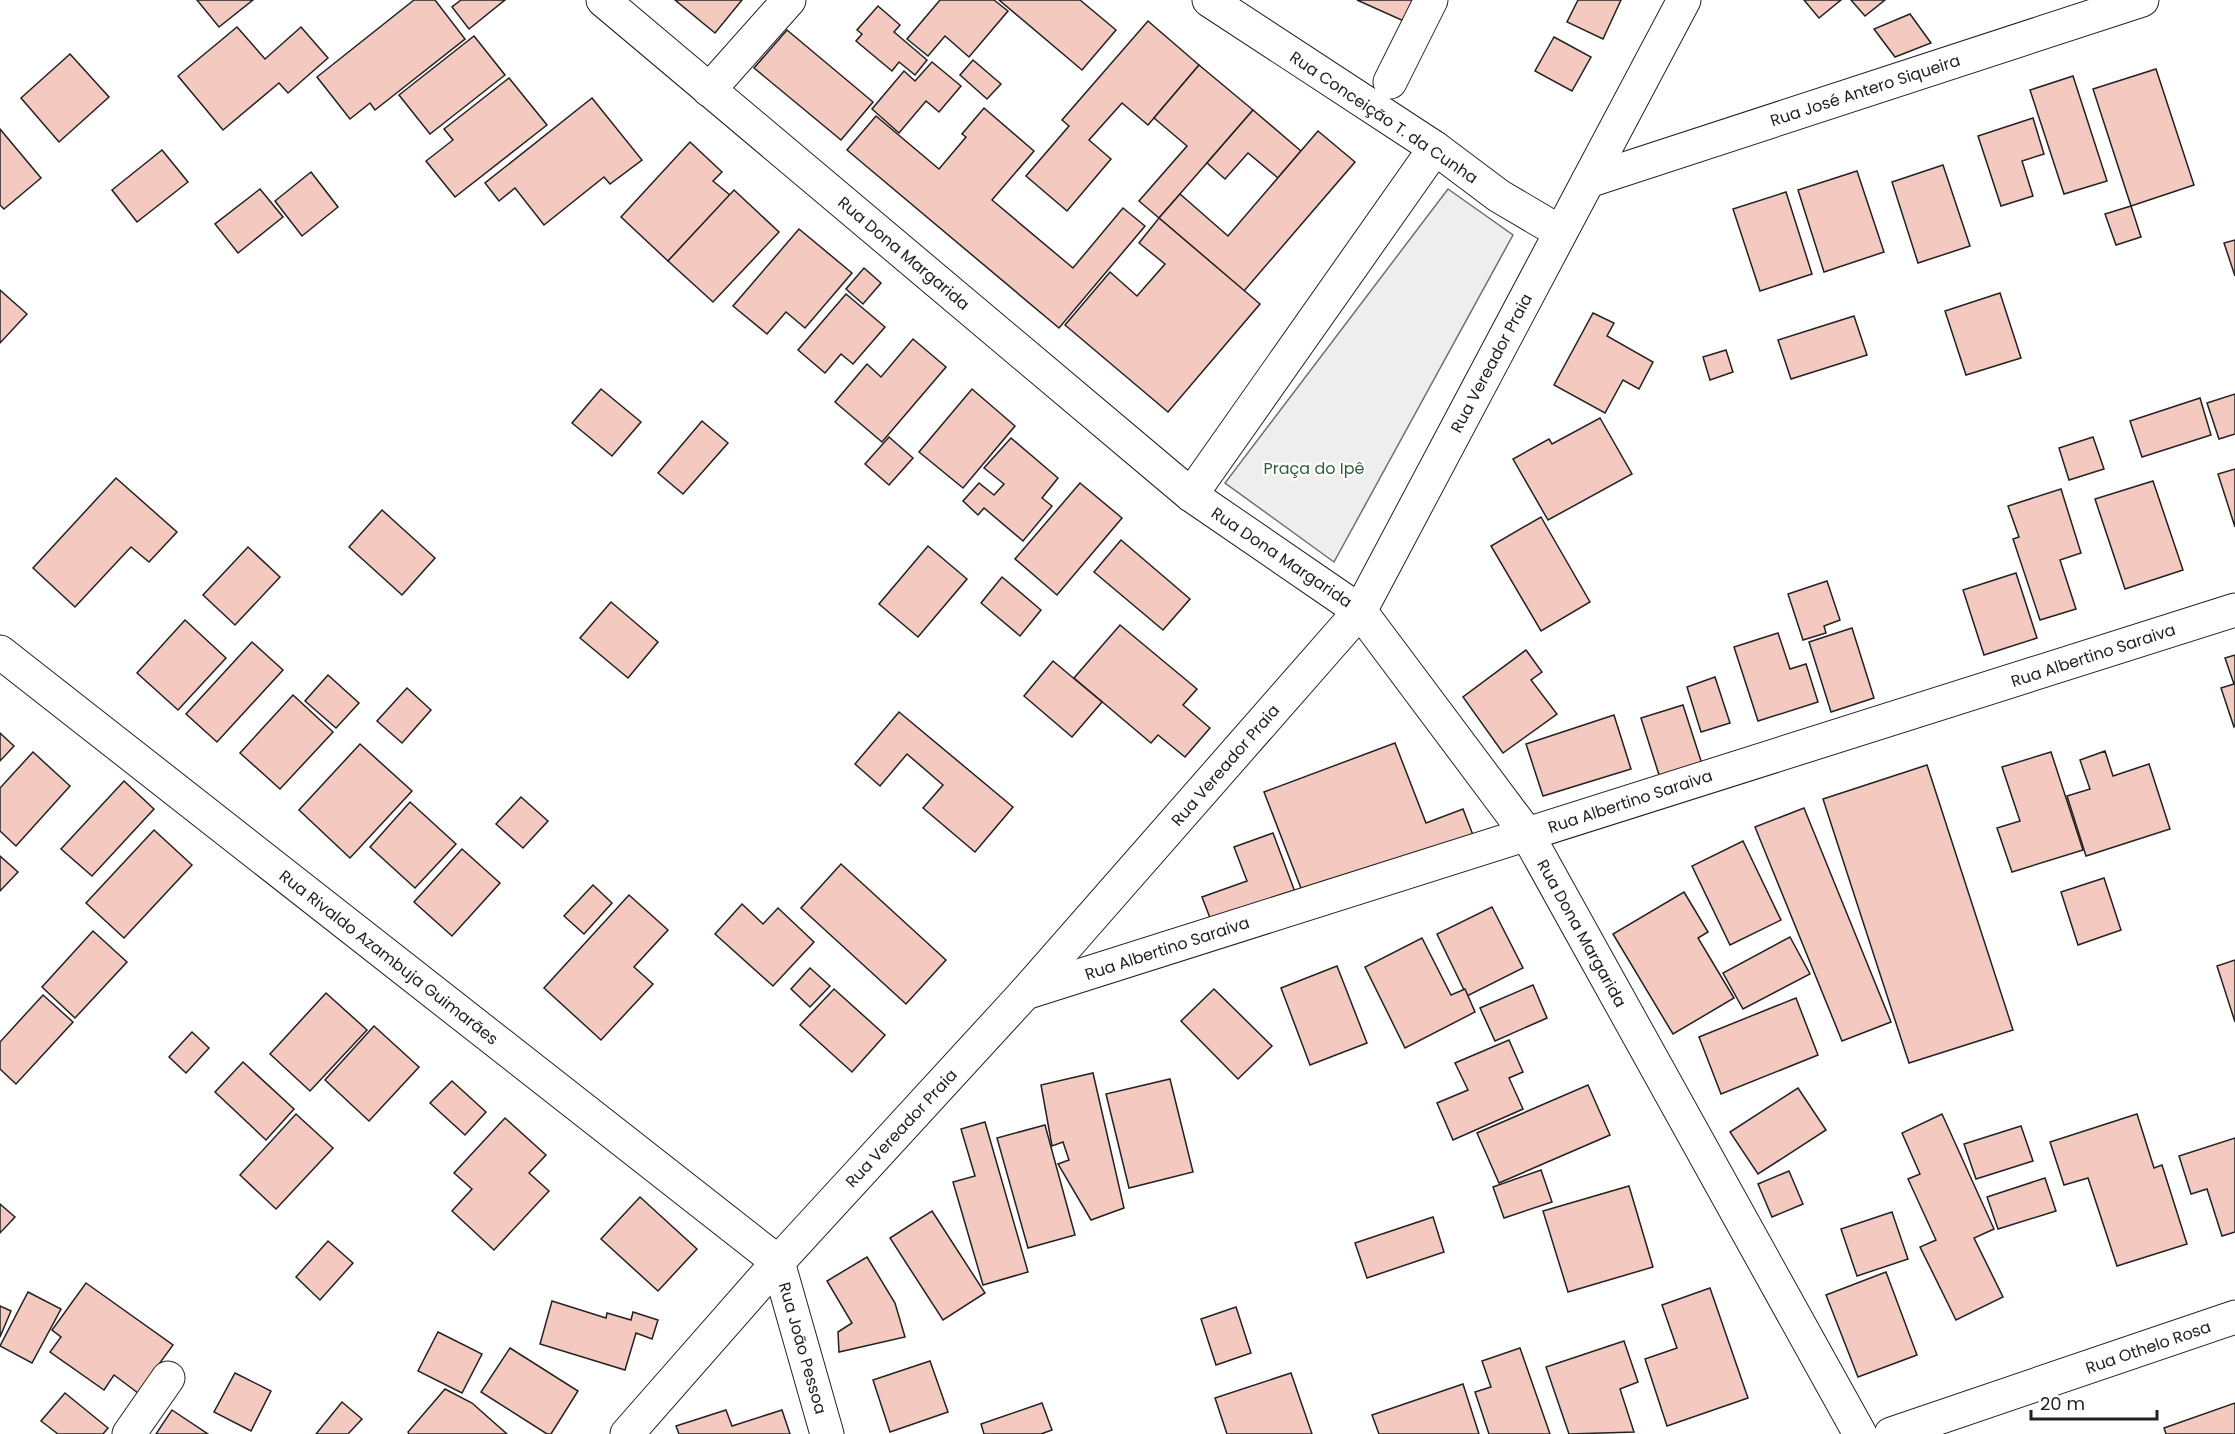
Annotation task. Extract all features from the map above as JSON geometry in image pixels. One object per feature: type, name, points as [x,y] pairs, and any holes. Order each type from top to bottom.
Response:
[{"type":"street","name":"Rua Dona Margarida","points":[[603,0],[1191,495],[1360,611],[1527,834],[1860,1434]]},
{"type":"street","points":[[710,90],[789,0]]},
{"type":"street","name":"Rua Conceição T. da Cunha","points":[[1209,0],[1435,148],[1499,196],[1560,232]]},
{"type":"street","points":[[1390,82],[1431,0]]},
{"type":"street","name":"Rua Vereador Praia","points":[[627,1434],[778,1262],[1025,993],[1360,611],[1684,0]]},
{"type":"street","name":"Rua José Antero Siqueira","points":[[1588,181],[2142,0]]},
{"type":"street","points":[[1191,495],[1435,148]]},
{"type":"street","name":"Rua Albertino Saraiva","points":[[1025,993],[2235,610]]},
{"type":"street","name":"Rua Rivaldo Azambuja Guimarães","points":[[0,652],[778,1262]]},
{"type":"street","name":"Rua João Pessoa","points":[[778,1262],[827,1434]]},
{"type":"street","name":"Rua Othelo Rosa","points":[[1891,1434],[2235,1317]]},
{"type":"street","points":[[129,1434],[168,1377]]},
{"type":"green space","name":"Praça do Ipê","points":[[1448,189],[1513,235],[1334,562],[1225,483]]},
{"type":"building","points":[[197,0],[253,0],[219,27]]},
{"type":"building","points":[[414,0],[435,0],[465,39],[375,110],[370,103],[350,119],[317,77]]},
{"type":"building","points":[[461,0],[505,0],[469,29],[452,7]]},
{"type":"building","points":[[675,0],[742,0],[715,33]]},
{"type":"building","points":[[940,0],[994,0],[1008,11],[969,57],[945,36],[928,56],[907,39]]},
{"type":"building","points":[[999,0],[1080,0],[1116,30],[1082,70]]},
{"type":"building","points":[[1357,0],[1416,0],[1406,22]]},
{"type":"building","points":[[1578,0],[1621,0],[1603,39],[1567,22]]},
{"type":"building","points":[[1804,0],[1841,0],[1819,18]]},
{"type":"building","points":[[1851,0],[1885,0],[1865,16]]},
{"type":"building","points":[[878,6],[900,25],[894,32],[927,60],[915,75],[899,62],[892,71],[856,41],[862,34],[857,30]]},
{"type":"building","points":[[1910,14],[1931,43],[1895,57],[1874,29]]},
{"type":"building","points":[[1148,21],[1199,65],[1148,125],[1122,103],[1089,140],[1111,159],[1067,211],[1026,176],[1069,126],[1062,120]]},
{"type":"building","points":[[237,27],[265,59],[301,27],[328,58],[288,93],[279,83],[223,130],[178,76]]},
{"type":"building","points":[[787,30],[873,102],[841,140],[754,68]]},
{"type":"building","points":[[474,36],[505,75],[430,134],[399,95]]},
{"type":"building","points":[[1554,37],[1591,57],[1572,91],[1535,71]]},
{"type":"building","points":[[70,54],[109,97],[59,142],[21,98]]},
{"type":"building","points":[[973,60],[1001,84],[987,99],[960,75]]},
{"type":"building","points":[[932,62],[961,86],[939,112],[926,101],[899,133],[872,109],[904,71],[915,81]]},
{"type":"building","points":[[1199,65],[1253,110],[1159,218],[1139,201],[1187,146],[1154,118]]},
{"type":"building","points":[[2156,69],[2194,185],[2131,206],[2093,89]]},
{"type":"building","points":[[2073,76],[2107,181],[2064,194],[2030,90]]},
{"type":"building","points":[[509,78],[547,125],[455,197],[426,161],[453,140],[444,129]]},
{"type":"building","points":[[592,98],[642,160],[610,184],[604,177],[544,225],[515,188],[499,201],[485,183]]},
{"type":"building","points":[[984,108],[1034,151],[992,200],[1073,268],[1123,208],[1145,226],[1059,328],[847,150],[876,116],[939,169],[966,137],[962,134]]},
{"type":"building","points":[[1253,110],[1301,151],[1278,178],[1248,153],[1225,179],[1207,163]]},
{"type":"building","points":[[2033,118],[2044,154],[2022,161],[2033,196],[2001,206],[1978,136]]},
{"type":"building","points":[[0,129],[41,178],[4,209],[0,205]]},
{"type":"building","points":[[1318,131],[1355,162],[1244,291],[1159,218],[1180,194],[1228,236]]},
{"type":"building","points":[[690,142],[722,172],[713,181],[730,195],[668,261],[621,217]]},
{"type":"building","points":[[162,150],[188,182],[137,222],[112,190]]},
{"type":"building","points":[[1943,165],[1970,246],[1918,263],[1892,182]]},
{"type":"building","points":[[1857,171],[1884,252],[1824,272],[1798,190]]},
{"type":"building","points":[[311,172],[338,207],[302,236],[275,201]]},
{"type":"building","points":[[260,189],[283,217],[238,253],[215,224]]},
{"type":"building","points":[[734,190],[779,232],[713,302],[668,261]]},
{"type":"building","points":[[1786,192],[1812,274],[1760,291],[1733,209]]},
{"type":"building","points":[[2131,206],[2141,237],[2116,245],[2105,214]]},
{"type":"building","points":[[1159,218],[1260,304],[1168,412],[1065,325],[1110,272],[1137,296],[1165,264],[1139,243]]},
{"type":"building","points":[[799,229],[852,273],[805,328],[786,312],[767,334],[733,306]]},
{"type":"building","points":[[2235,240],[2235,276],[2224,243]]},
{"type":"building","points":[[864,268],[881,283],[863,304],[846,289]]},
{"type":"building","points":[[0,290],[27,314],[0,343]]},
{"type":"building","points":[[2000,293],[2021,358],[1966,375],[1945,311]]},
{"type":"building","points":[[846,294],[885,327],[853,364],[841,354],[825,373],[798,350]]},
{"type":"building","points":[[1593,313],[1614,323],[1607,336],[1653,362],[1639,389],[1623,380],[1605,413],[1554,385]]},
{"type":"building","points":[[1854,316],[1867,355],[1791,379],[1778,340]]},
{"type":"building","points":[[913,339],[946,367],[882,442],[835,402],[867,364],[881,377]]},
{"type":"building","points":[[1726,350],[1733,372],[1710,380],[1703,357]]},
{"type":"building","points":[[601,389],[641,422],[612,456],[572,423]]},
{"type":"building","points":[[972,389],[1015,426],[963,488],[919,452]]},
{"type":"building","points":[[2235,394],[2235,434],[2219,439],[2207,403]]},
{"type":"building","points":[[2200,398],[2211,435],[2142,457],[2130,421]]},
{"type":"building","points":[[1600,418],[1632,474],[1548,520],[1513,459],[1549,439],[1552,444]]},
{"type":"building","points":[[702,421],[728,443],[683,494],[658,473]]},
{"type":"building","points":[[889,437],[913,458],[889,485],[865,464]]},
{"type":"building","points":[[2093,437],[2104,469],[2069,480],[2059,448]]},
{"type":"building","points":[[1011,438],[1058,478],[1042,498],[1052,506],[1023,541],[984,508],[978,515],[963,501],[979,483],[994,495],[1004,484],[984,468]]},
{"type":"building","points":[[2235,469],[2235,527],[2218,474]]},
{"type":"building","points":[[116,478],[177,532],[149,562],[131,547],[75,607],[33,568]]},
{"type":"building","points":[[2153,481],[2183,570],[2125,589],[2095,499]]},
{"type":"building","points":[[1080,483],[1122,518],[1057,595],[1015,559]]},
{"type":"building","points":[[2061,489],[2081,553],[2060,560],[2076,609],[2040,620],[2013,539],[2019,537],[2008,506]]},
{"type":"building","points":[[382,510],[435,558],[402,595],[349,547]]},
{"type":"building","points":[[1541,517],[1590,602],[1541,631],[1491,546]]},
{"type":"building","points":[[1121,540],[1190,599],[1163,630],[1094,572]]},
{"type":"building","points":[[928,546],[967,579],[918,637],[879,604]]},
{"type":"building","points":[[248,547],[280,577],[235,625],[203,595]]},
{"type":"building","points":[[2016,573],[2037,638],[1984,655],[1963,590]]},
{"type":"building","points":[[1002,577],[1041,610],[1020,636],[981,603]]},
{"type":"building","points":[[1827,581],[1840,620],[1824,626],[1826,633],[1803,640],[1788,594]]},
{"type":"building","points":[[611,602],[658,642],[628,678],[580,638]]},
{"type":"building","points":[[185,620],[226,658],[178,710],[137,673]]},
{"type":"building","points":[[1120,625],[1197,689],[1183,705],[1210,728],[1185,757],[1158,735],[1151,743],[1074,678]]},
{"type":"building","points":[[1852,628],[1874,698],[1831,712],[1809,642]]},
{"type":"building","points":[[1778,633],[1790,669],[1806,664],[1818,702],[1758,721],[1734,647]]},
{"type":"building","points":[[252,642],[283,670],[217,742],[186,714]]},
{"type":"building","points":[[1526,650],[1542,672],[1531,680],[1557,714],[1503,753],[1463,697]]},
{"type":"building","points":[[2235,655],[2234,727],[2221,688],[2234,684],[2225,658]]},
{"type":"building","points":[[1053,661],[1102,702],[1072,737],[1024,696]]},
{"type":"building","points":[[328,675],[359,703],[336,728],[305,701]]},
{"type":"building","points":[[1715,677],[1730,723],[1701,732],[1687,687]]},
{"type":"building","points":[[407,688],[431,710],[402,743],[377,721]]},
{"type":"building","points":[[293,695],[333,732],[280,789],[240,753]]},
{"type":"building","points":[[1683,705],[1702,764],[1660,778],[1641,718]]},
{"type":"building","points":[[899,712],[1013,807],[975,852],[923,808],[943,785],[907,754],[880,786],[855,764]]},
{"type":"building","points":[[1614,715],[1631,769],[1543,796],[1526,744]]},
{"type":"building","points":[[0,733],[14,746],[0,761]]},
{"type":"building","points":[[1395,743],[1426,823],[1463,809],[1473,835],[1304,896],[1264,792]]},
{"type":"building","points":[[360,744],[412,791],[350,858],[299,810]]},
{"type":"building","points":[[2105,751],[2113,776],[2149,764],[2170,829],[2086,856],[2067,796],[2090,789],[2080,760]]},
{"type":"building","points":[[33,752],[70,786],[16,846],[0,831],[0,788]]},
{"type":"building","points":[[2051,752],[2083,850],[2012,872],[1997,828],[2020,821],[2002,767]]},
{"type":"building","points":[[1927,765],[2013,1030],[1909,1063],[1823,799]]},
{"type":"building","points":[[124,781],[154,809],[92,876],[61,849]]},
{"type":"building","points":[[521,797],[548,821],[523,848],[496,824]]},
{"type":"building","points":[[410,802],[456,844],[415,888],[370,847]]},
{"type":"building","points":[[1804,808],[1891,1022],[1842,1041],[1755,827]]},
{"type":"building","points":[[154,830],[192,865],[124,938],[86,903]]},
{"type":"building","points":[[1273,833],[1295,892],[1212,923],[1202,897],[1247,881],[1234,847]]},
{"type":"building","points":[[1743,841],[1781,920],[1730,945],[1692,866]]},
{"type":"building","points":[[462,849],[500,883],[452,936],[414,902]]},
{"type":"building","points":[[0,856],[18,872],[0,891]]},
{"type":"building","points":[[841,864],[946,960],[906,1004],[801,908]]},
{"type":"building","points":[[2104,878],[2121,930],[2078,945],[2061,892]]},
{"type":"building","points":[[593,885],[612,903],[584,934],[564,916]]},
{"type":"building","points":[[1684,892],[1708,932],[1698,938],[1734,998],[1673,1034],[1613,934]]},
{"type":"building","points":[[629,895],[668,930],[634,967],[653,984],[601,1040],[544,988]]},
{"type":"building","points":[[742,904],[763,924],[778,908],[814,942],[773,986],[715,934]]},
{"type":"building","points":[[1492,907],[1523,968],[1467,996],[1437,934]]},
{"type":"building","points":[[93,931],[127,962],[75,1018],[42,987]]},
{"type":"building","points":[[1790,937],[1810,974],[1743,1009],[1723,973]]},
{"type":"building","points":[[1422,938],[1451,995],[1465,989],[1475,1012],[1405,1048],[1365,967]]},
{"type":"building","points":[[2235,960],[2235,1022],[2217,966]]},
{"type":"building","points":[[1337,966],[1367,1043],[1310,1065],[1281,988]]},
{"type":"building","points":[[810,968],[830,986],[810,1007],[791,989]]},
{"type":"building","points":[[1533,985],[1547,1018],[1495,1041],[1480,1008]]},
{"type":"building","points":[[834,989],[885,1035],[852,1072],[800,1025]]},
{"type":"building","points":[[1214,989],[1272,1046],[1238,1079],[1181,1021]]},
{"type":"building","points":[[326,993],[367,1030],[310,1091],[270,1054]]},
{"type":"building","points":[[43,995],[73,1022],[16,1084],[0,1069],[0,1042]]},
{"type":"building","points":[[1796,998],[1818,1055],[1721,1094],[1699,1037]]},
{"type":"building","points":[[374,1026],[419,1067],[369,1121],[325,1080]]},
{"type":"building","points":[[192,1032],[209,1048],[186,1073],[169,1057]]},
{"type":"building","points":[[1509,1040],[1523,1072],[1509,1078],[1523,1109],[1453,1140],[1437,1103],[1468,1090],[1455,1063]]},
{"type":"building","points":[[243,1062],[294,1109],[266,1140],[215,1092]]},
{"type":"building","points":[[1093,1073],[1124,1208],[1091,1220],[1058,1164],[1069,1160],[1063,1142],[1052,1146],[1041,1085]]},
{"type":"building","points":[[1170,1079],[1193,1172],[1129,1188],[1106,1094]]},
{"type":"building","points":[[452,1081],[486,1112],[465,1135],[430,1103]]},
{"type":"building","points":[[1588,1085],[1610,1135],[1499,1183],[1477,1133]]},
{"type":"building","points":[[1798,1088],[1826,1130],[1758,1174],[1730,1132]]},
{"type":"building","points":[[296,1114],[333,1148],[276,1209],[240,1175]]},
{"type":"building","points":[[1942,1114],[1994,1229],[1974,1238],[2003,1297],[1956,1320],[1920,1247],[1936,1240],[1908,1179],[1920,1174],[1902,1133]]},
{"type":"building","points":[[2137,1114],[2154,1168],[2162,1165],[2187,1244],[2117,1266],[2088,1178],[2064,1185],[2050,1142]]},
{"type":"building","points":[[505,1118],[546,1155],[529,1173],[549,1191],[494,1250],[452,1211],[472,1189],[454,1173]]},
{"type":"building","points":[[985,1122],[1028,1272],[983,1285],[953,1182],[975,1176],[961,1129]]},
{"type":"building","points":[[1045,1125],[1075,1235],[1028,1248],[997,1138]]},
{"type":"building","points":[[2021,1126],[2033,1161],[1976,1179],[1964,1144]]},
{"type":"building","points":[[2235,1138],[2235,1232],[2222,1236],[2207,1189],[2191,1194],[2179,1156]]},
{"type":"building","points":[[1541,1170],[1552,1202],[1504,1218],[1493,1187]]},
{"type":"building","points":[[1789,1171],[1803,1204],[1772,1217],[1758,1184]]},
{"type":"building","points":[[2045,1178],[2056,1211],[1998,1229],[1987,1197]]},
{"type":"building","points":[[1629,1186],[1653,1267],[1568,1292],[1543,1211]]},
{"type":"building","points":[[640,1197],[697,1249],[658,1291],[601,1239]]},
{"type":"building","points":[[0,1204],[15,1217],[0,1233]]},
{"type":"building","points":[[932,1211],[985,1293],[943,1320],[890,1238]]},
{"type":"building","points":[[1892,1212],[1908,1259],[1857,1276],[1841,1229]]},
{"type":"building","points":[[1433,1217],[1444,1252],[1367,1278],[1355,1243]]},
{"type":"building","points":[[328,1241],[353,1263],[320,1300],[296,1277]]},
{"type":"building","points":[[867,1257],[895,1303],[905,1337],[839,1352],[838,1332],[852,1323],[827,1281]]},
{"type":"building","points":[[1886,1272],[1917,1355],[1858,1377],[1826,1295]]},
{"type":"building","points":[[86,1283],[173,1345],[138,1393],[114,1375],[104,1390],[50,1352],[61,1337],[52,1330]]},
{"type":"building","points":[[1710,1288],[1748,1398],[1667,1426],[1645,1359],[1677,1348],[1662,1305]]},
{"type":"building","points":[[28,1292],[61,1309],[32,1363],[0,1346]]},
{"type":"building","points":[[552,1301],[606,1318],[607,1313],[631,1320],[633,1312],[658,1320],[652,1339],[636,1333],[625,1370],[540,1344]]},
{"type":"building","points":[[0,1306],[11,1311],[0,1337]]},
{"type":"building","points":[[1236,1307],[1251,1353],[1216,1365],[1201,1319]]},
{"type":"building","points":[[438,1332],[482,1354],[462,1393],[418,1371]]},
{"type":"building","points":[[1624,1341],[1638,1382],[1620,1389],[1634,1432],[1569,1434],[1546,1367]]},
{"type":"building","points":[[510,1348],[578,1391],[551,1434],[547,1434],[481,1392]]},
{"type":"building","points":[[1520,1348],[1550,1434],[1489,1434],[1475,1392],[1491,1387],[1482,1361]]},
{"type":"building","points":[[930,1361],[948,1412],[890,1432],[873,1380]]},
{"type":"building","points":[[235,1373],[271,1391],[251,1431],[214,1412]]},
{"type":"building","points":[[1291,1373],[1312,1434],[1227,1434],[1215,1398]]},
{"type":"building","points":[[1463,1384],[1479,1434],[1379,1434],[1372,1415]]},
{"type":"building","points":[[445,1389],[472,1403],[507,1434],[409,1434],[408,1432]]},
{"type":"building","points":[[65,1393],[108,1428],[103,1434],[58,1434],[41,1421]]},
{"type":"building","points":[[342,1402],[362,1419],[348,1434],[316,1434]]},
{"type":"building","points":[[1042,1403],[1052,1430],[1041,1434],[984,1434],[981,1424]]},
{"type":"building","points":[[2235,1403],[2235,1434],[2166,1434],[2164,1428]]},
{"type":"building","points":[[172,1410],[208,1434],[156,1434]]},
{"type":"building","points":[[726,1410],[732,1426],[782,1410],[790,1434],[679,1434],[676,1426]]}]
